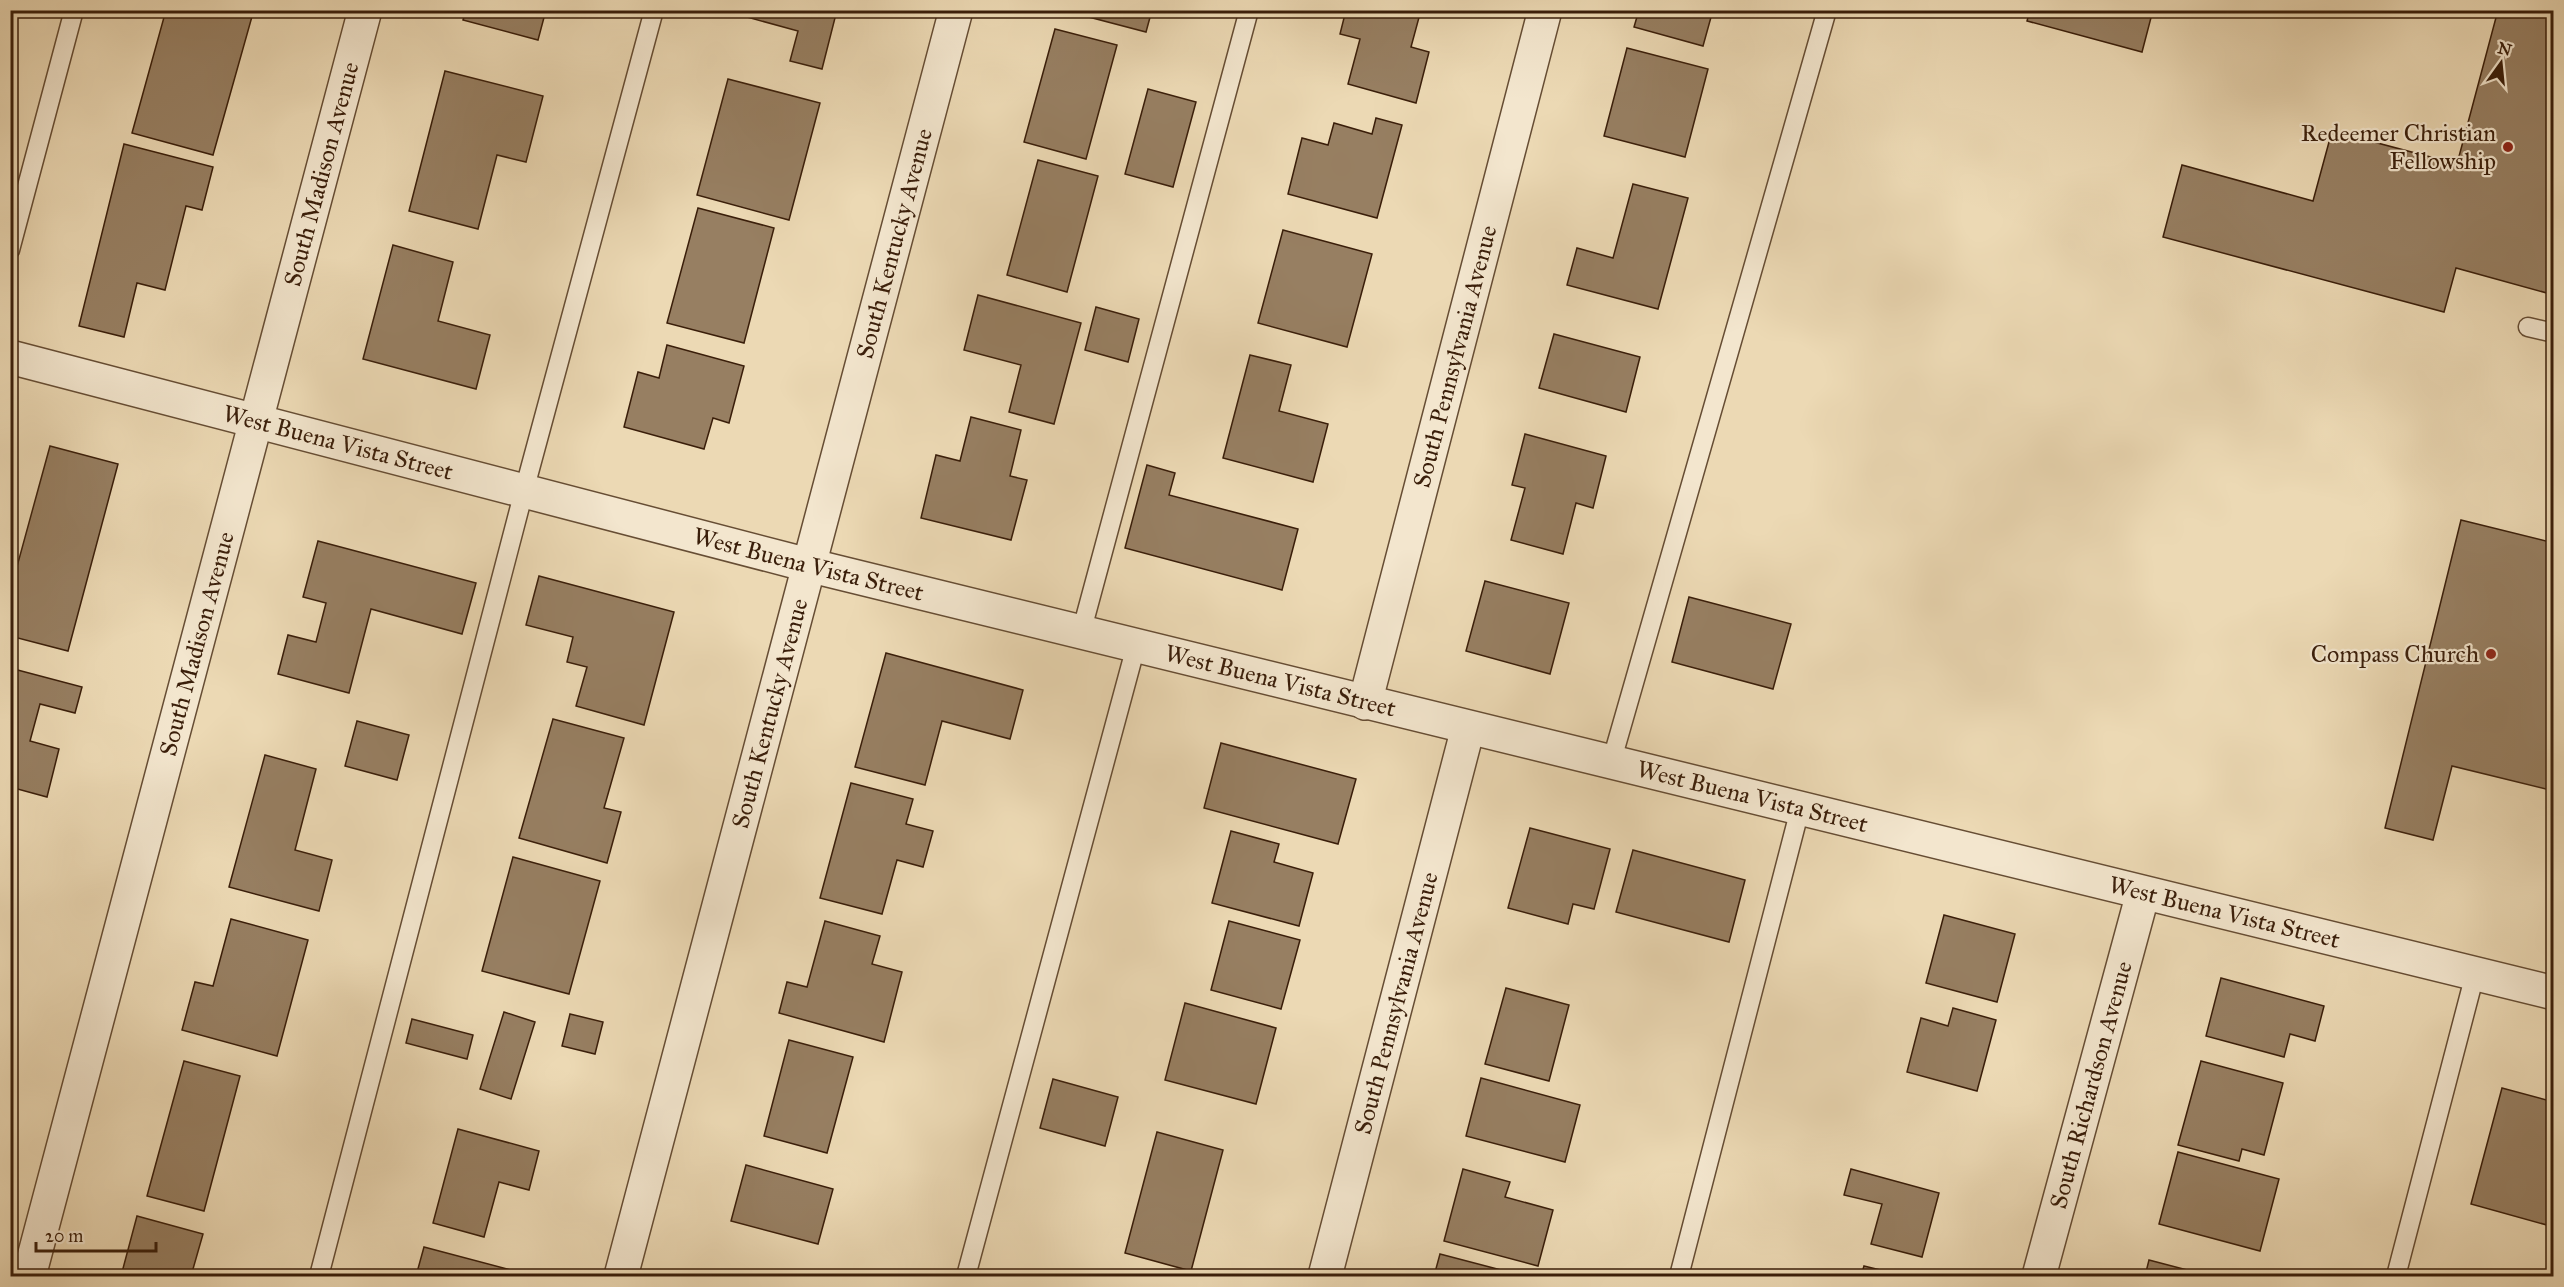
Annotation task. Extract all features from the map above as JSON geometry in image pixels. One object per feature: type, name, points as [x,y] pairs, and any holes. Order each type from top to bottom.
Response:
[{"type":"street","name":"South Madison Avenue","points":[[29,1276],[365,10]]},
{"type":"street","name":"South Kentucky Avenue","points":[[621,1276],[956,10]]},
{"type":"street","name":"South Pennsylvania Avenue","points":[[1365,703],[1545,10]]},
{"type":"street","name":"West Buena Vista Street","points":[[10,357],[808,565],[2553,993]]},
{"type":"street","name":"South Pennsylvania Avenue","points":[[1325,1276],[1468,728]]},
{"type":"street","name":"South Richardson Avenue","points":[[2039,1276],[2143,893]]},
{"type":"lane","points":[[10,250],[74,10]]},
{"type":"lane","points":[[319,1276],[524,491],[654,10]]},
{"type":"lane","points":[[1081,633],[1250,10]]},
{"type":"lane","points":[[1611,763],[1827,10]]},
{"type":"lane","points":[[2528,327],[2553,333]]},
{"type":"lane","points":[[966,1276],[1136,646]]},
{"type":"lane","points":[[1679,1276],[1800,809]]},
{"type":"lane","points":[[2396,1276],[2475,974]]},
{"type":"building","points":[[166,10],[244,10],[253,13],[213,155],[132,133]]},
{"type":"building","points":[[466,10],[546,10],[538,40],[463,20]]},
{"type":"building","points":[[749,10],[837,10],[822,69],[790,61],[798,31],[747,17]]},
{"type":"building","points":[[1062,10],[1152,10],[1146,32]]},
{"type":"building","points":[[1346,10],[1421,10],[1411,47],[1429,52],[1416,103],[1348,84],[1360,39],[1340,34]]},
{"type":"building","points":[[1639,10],[1713,10],[1703,46],[1634,27]]},
{"type":"building","points":[[2030,10],[2153,10],[2142,52],[2027,21]]},
{"type":"building","name":"Redeemer Christian Fellowship","points":[[2498,10],[2554,10],[2554,295],[2456,268],[2444,312],[2163,237],[2182,165],[2313,201],[2332,131],[2457,164]]},
{"type":"building","points":[[1055,29],[1117,45],[1086,159],[1024,142]]},
{"type":"building","points":[[1627,48],[1708,69],[1685,157],[1604,136]]},
{"type":"building","points":[[445,71],[543,96],[526,162],[497,155],[478,229],[409,211]]},
{"type":"building","points":[[728,79],[820,103],[789,220],[697,195]]},
{"type":"building","points":[[1148,89],[1196,102],[1173,187],[1125,174]]},
{"type":"building","points":[[1376,118],[1402,125],[1377,218],[1288,194],[1302,138],[1328,145],[1334,123],[1372,134]]},
{"type":"building","points":[[124,144],[213,167],[202,210],[186,206],[165,290],[137,283],[124,337],[79,326]]},
{"type":"building","points":[[1038,160],[1098,176],[1067,292],[1007,275]]},
{"type":"building","points":[[1633,184],[1688,198],[1658,309],[1567,285],[1577,248],[1613,258]]},
{"type":"building","points":[[698,208],[774,228],[744,343],[667,323]]},
{"type":"building","points":[[1283,230],[1372,254],[1347,347],[1258,323]]},
{"type":"building","points":[[393,245],[453,262],[438,321],[490,335],[476,389],[363,359]]},
{"type":"building","points":[[978,295],[1081,323],[1054,424],[1009,412],[1021,365],[964,350]]},
{"type":"building","points":[[1096,307],[1139,319],[1128,362],[1085,350]]},
{"type":"building","points":[[1554,334],[1640,357],[1626,412],[1539,388]]},
{"type":"building","points":[[667,345],[744,366],[729,423],[713,418],[704,449],[624,427],[638,372],[659,378]]},
{"type":"building","points":[[1250,355],[1291,365],[1279,411],[1328,424],[1313,482],[1223,458]]},
{"type":"building","points":[[971,417],[1021,430],[1010,476],[1027,480],[1011,540],[921,518],[936,455],[960,461]]},
{"type":"building","points":[[1525,434],[1606,456],[1593,508],[1576,503],[1563,554],[1511,540],[1525,488],[1512,485]]},
{"type":"building","points":[[50,446],[118,464],[68,651],[10,636],[10,592]]},
{"type":"building","points":[[1147,465],[1175,473],[1169,495],[1298,529],[1282,590],[1125,548]]},
{"type":"building","name":"Compass Church","points":[[2461,520],[2554,543],[2554,791],[2452,766],[2433,840],[2385,828]]},
{"type":"building","points":[[318,541],[476,583],[462,634],[371,609],[349,693],[278,674],[288,635],[316,642],[326,603],[303,597]]},
{"type":"building","points":[[539,576],[674,612],[644,725],[576,706],[587,667],[567,662],[573,637],[526,625]]},
{"type":"building","points":[[1485,581],[1569,603],[1550,674],[1466,651]]},
{"type":"building","points":[[1689,597],[1791,624],[1773,689],[1672,662]]},
{"type":"building","points":[[886,653],[1023,690],[1010,739],[942,721],[925,785],[855,767]]},
{"type":"building","points":[[10,668],[82,687],[75,713],[40,704],[30,741],[59,749],[47,797],[10,787]]},
{"type":"building","points":[[553,719],[624,738],[604,808],[621,812],[607,863],[519,838]]},
{"type":"building","points":[[357,721],[409,735],[397,780],[345,766]]},
{"type":"building","points":[[1221,743],[1356,779],[1338,844],[1204,808]]},
{"type":"building","points":[[265,755],[316,769],[295,850],[332,860],[319,911],[229,887]]},
{"type":"building","points":[[851,783],[913,799],[906,824],[933,831],[923,867],[897,860],[882,914],[820,898]]},
{"type":"building","points":[[1530,828],[1610,849],[1594,909],[1573,904],[1568,924],[1508,908]]},
{"type":"building","points":[[1231,831],[1279,844],[1274,862],[1313,873],[1299,926],[1212,903]]},
{"type":"building","points":[[1633,850],[1745,880],[1729,942],[1616,912]]},
{"type":"building","points":[[513,857],[600,881],[569,994],[482,971]]},
{"type":"building","points":[[1944,915],[2015,934],[1997,1002],[1926,983]]},
{"type":"building","points":[[231,919],[308,940],[277,1056],[182,1030],[195,982],[213,986]]},
{"type":"building","points":[[825,921],[880,936],[872,964],[902,972],[884,1042],[779,1013],[787,982],[807,987]]},
{"type":"building","points":[[1229,921],[1300,940],[1281,1009],[1211,990]]},
{"type":"building","points":[[2221,978],[2324,1006],[2315,1041],[2290,1034],[2284,1057],[2206,1036]]},
{"type":"building","points":[[1506,988],[1569,1005],[1549,1081],[1485,1064]]},
{"type":"building","points":[[1185,1003],[1276,1028],[1256,1104],[1165,1080]]},
{"type":"building","points":[[1953,1008],[1996,1020],[1977,1091],[1907,1072],[1921,1018],[1948,1026]]},
{"type":"building","points":[[504,1012],[535,1022],[511,1099],[480,1089]]},
{"type":"building","points":[[570,1014],[603,1022],[595,1054],[562,1046]]},
{"type":"building","points":[[412,1019],[473,1035],[467,1059],[406,1043]]},
{"type":"building","points":[[789,1040],[853,1057],[827,1153],[764,1136]]},
{"type":"building","points":[[184,1061],[240,1076],[204,1211],[147,1196]]},
{"type":"building","points":[[2201,1061],[2283,1083],[2264,1155],[2242,1149],[2239,1161],[2178,1145]]},
{"type":"building","points":[[1481,1078],[1580,1105],[1565,1162],[1466,1136]]},
{"type":"building","points":[[1053,1079],[1118,1097],[1105,1146],[1040,1128]]},
{"type":"building","points":[[2502,1088],[2554,1102],[2554,1227],[2471,1204]]},
{"type":"building","points":[[458,1129],[539,1151],[529,1190],[499,1182],[484,1237],[433,1223]]},
{"type":"building","points":[[1157,1132],[1223,1150],[1191,1271],[1125,1253]]},
{"type":"building","points":[[2178,1152],[2279,1179],[2260,1251],[2159,1224]]},
{"type":"building","points":[[746,1165],[833,1189],[818,1244],[731,1221]]},
{"type":"building","points":[[1463,1169],[1510,1182],[1505,1197],[1553,1210],[1538,1266],[1444,1241]]},
{"type":"building","points":[[1851,1169],[1939,1193],[1922,1257],[1871,1244],[1882,1204],[1844,1195]]},
{"type":"building","points":[[137,1216],[203,1234],[191,1276],[121,1276]]},
{"type":"building","points":[[424,1247],[511,1270],[509,1276],[416,1276]]},
{"type":"building","points":[[1440,1254],[1524,1276],[1434,1276]]},
{"type":"building","points":[[2149,1260],[2210,1276],[2145,1276]]},
{"type":"building","points":[[1864,1266],[1905,1276],[1861,1276]]},
{"type":"building","points":[[1126,1272],[1142,1276],[1125,1276]]},
{"type":"place","name":"Redeemer Christian Fellowship","points":[[2508,147]]},
{"type":"place","name":"Compass Church","points":[[2491,654]]}]
